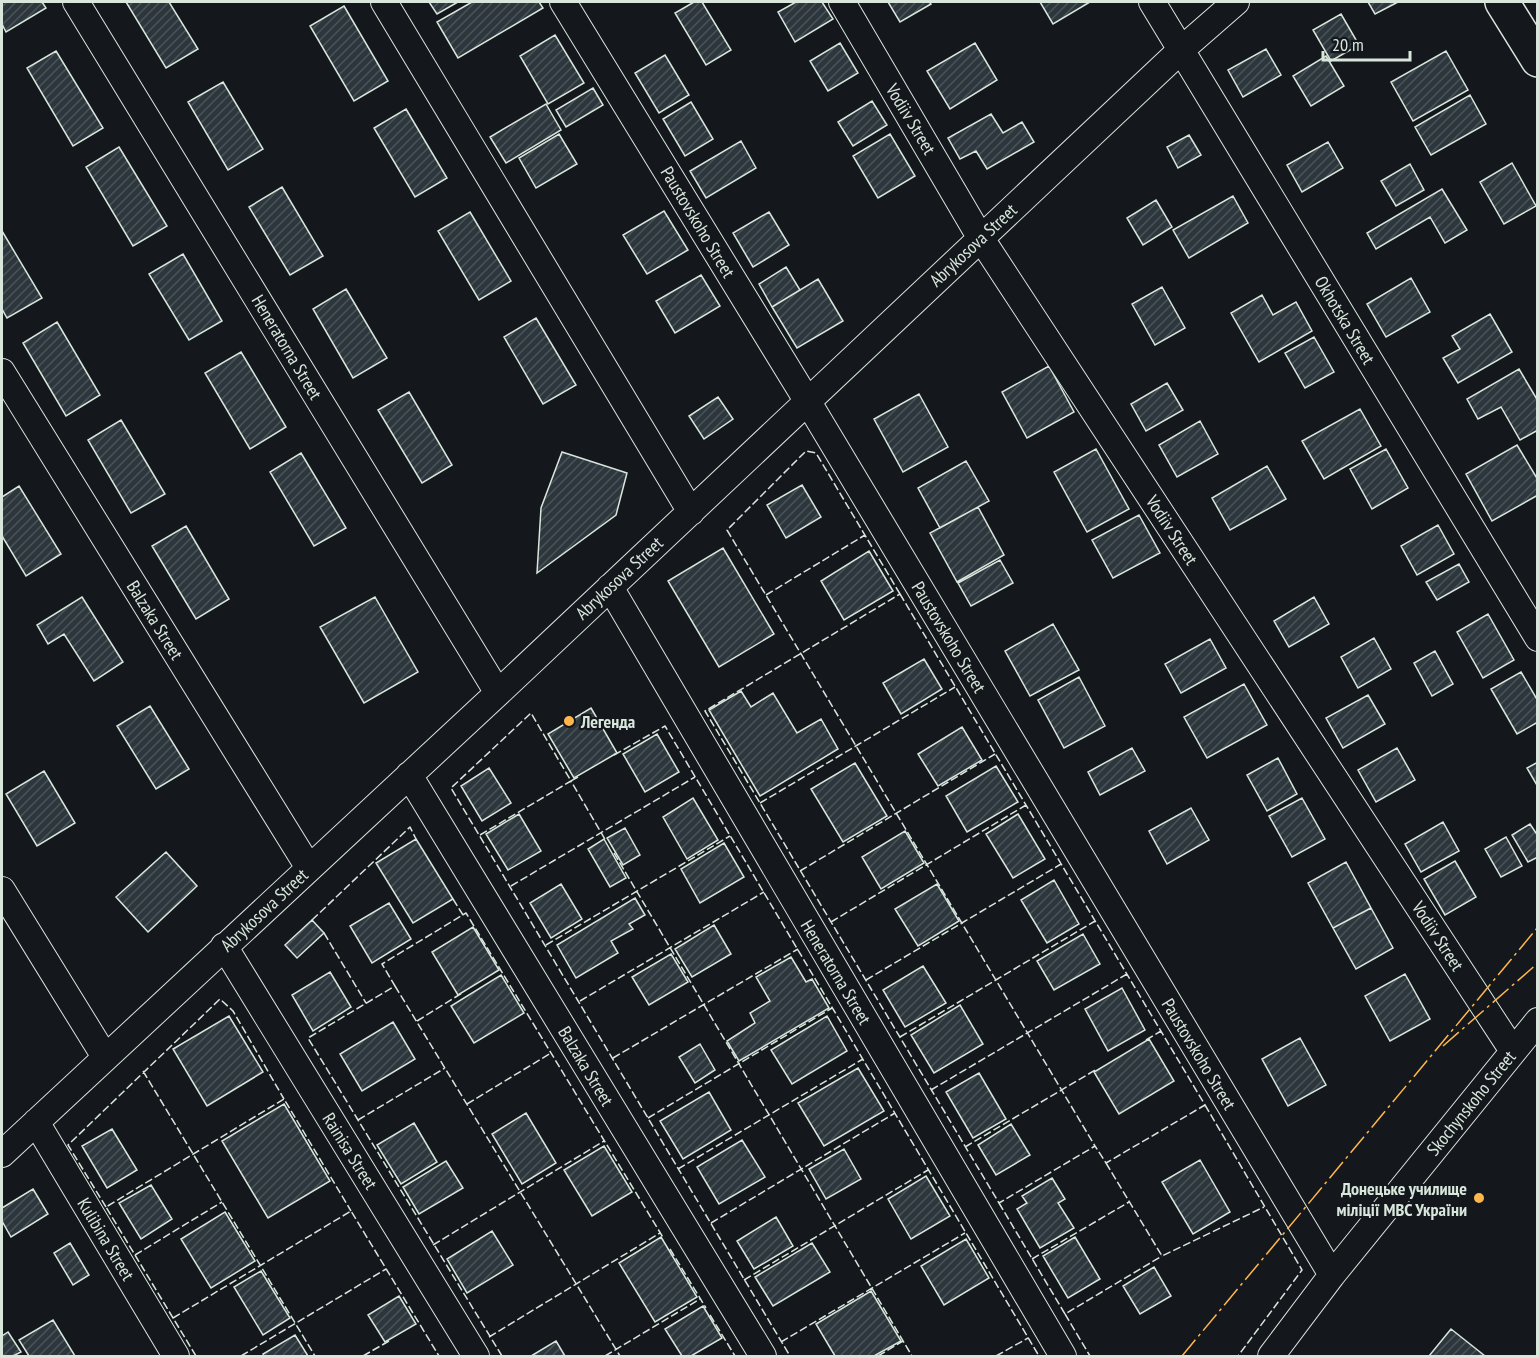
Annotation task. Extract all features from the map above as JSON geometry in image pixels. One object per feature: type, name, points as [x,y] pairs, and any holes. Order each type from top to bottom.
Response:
[{"type":"main road","points":[[1502,2],[1538,60]]},
{"type":"street","name":"Heneratorna Street","points":[[76,2],[498,693]]},
{"type":"street","points":[[384,2],[691,512]]},
{"type":"street","name":"Paustovskoho Street","points":[[563,2],[808,402],[1332,1275]]},
{"type":"street","name":"Vodiiv Street","points":[[842,2],[980,237],[1513,1051]]},
{"type":"street","name":"Okhotska Street","points":[[1152,2],[1538,638]]},
{"type":"street","name":"Abrykosova Street","points":[[2,1154],[498,693],[980,237],[1181,50],[1236,2]]},
{"type":"street","name":"Balzaka Street","points":[[2,372],[309,868]]},
{"type":"street","name":"Heneratorna Street","points":[[609,587],[1063,1356]]},
{"type":"street","name":"Balzaka Street","points":[[410,775],[763,1356]]},
{"type":"street","points":[[2,890],[105,1057]]},
{"type":"street","name":"Rainisa Street","points":[[224,946],[476,1356]]},
{"type":"street","name":"Skochynskoho Street","points":[[1271,1356],[1332,1275],[1538,1021]]},
{"type":"street","name":"Kulibina Street","points":[[36,1122],[176,1356]]},
{"type":"building","points":[[2,2],[42,2],[46,8],[6,32],[2,24]]},
{"type":"building","points":[[126,2],[169,2],[198,49],[166,68]]},
{"type":"building","points":[[429,2],[458,2],[437,14]]},
{"type":"building","points":[[472,2],[539,2],[543,8],[458,58],[437,22]]},
{"type":"building","points":[[694,2],[702,2],[731,50],[706,65],[675,13]]},
{"type":"building","points":[[796,2],[822,2],[833,19],[795,42],[778,12]]},
{"type":"building","points":[[888,2],[929,2],[931,4],[900,22]]},
{"type":"building","points":[[1040,2],[1090,2],[1053,24]]},
{"type":"building","points":[[1368,2],[1398,2],[1375,14]]},
{"type":"building","points":[[344,6],[388,81],[354,101],[310,26]]},
{"type":"building","points":[[1341,14],[1359,45],[1331,61],[1313,30]]},
{"type":"building","points":[[555,35],[584,83],[548,104],[520,56]]},
{"type":"building","points":[[840,43],[858,73],[828,91],[810,61]]},
{"type":"building","points":[[975,43],[997,80],[950,109],[927,71]]},
{"type":"building","points":[[1266,49],[1281,75],[1243,97],[1228,70]]},
{"type":"building","points":[[56,51],[103,128],[73,146],[27,68]]},
{"type":"building","points":[[1446,51],[1468,90],[1413,121],[1391,82]]},
{"type":"building","points":[[665,55],[689,95],[659,113],[635,73]]},
{"type":"building","points":[[1326,56],[1344,86],[1311,106],[1293,76]]},
{"type":"building","points":[[223,82],[263,149],[228,170],[188,102]]},
{"type":"building","points":[[593,88],[603,105],[566,127],[556,110]]},
{"type":"building","points":[[1470,95],[1486,124],[1431,155],[1415,127]]},
{"type":"building","points":[[872,101],[887,125],[853,146],[838,122]]},
{"type":"building","points":[[691,102],[713,139],[685,156],[663,119]]},
{"type":"building","points":[[546,104],[561,130],[506,163],[490,137]]},
{"type":"building","points":[[406,109],[447,178],[415,197],[374,128]]},
{"type":"building","points":[[991,114],[1003,133],[1022,122],[1034,142],[987,169],[976,151],[960,159],[948,138]]},
{"type":"building","points":[[559,134],[577,164],[536,188],[519,158]]},
{"type":"building","points":[[890,134],[915,176],[878,198],[853,156]]},
{"type":"building","points":[[1189,135],[1201,155],[1178,168],[1167,147]]},
{"type":"building","points":[[741,141],[756,168],[706,198],[690,171]]},
{"type":"building","points":[[1328,142],[1343,168],[1302,192],[1287,165]]},
{"type":"building","points":[[119,147],[167,226],[133,246],[86,167]]},
{"type":"building","points":[[1512,163],[1536,206],[1504,224],[1480,182]]},
{"type":"building","points":[[1410,164],[1424,190],[1396,206],[1381,181]]},
{"type":"building","points":[[282,187],[323,256],[290,275],[249,207]]},
{"type":"building","points":[[1442,189],[1467,230],[1445,243],[1430,217],[1376,249],[1367,233]]},
{"type":"building","points":[[1233,196],[1248,223],[1189,258],[1173,230]]},
{"type":"building","points":[[1156,200],[1172,227],[1143,245],[1127,218]]},
{"type":"building","points":[[664,211],[688,250],[647,274],[623,235]]},
{"type":"building","points":[[470,212],[511,281],[479,300],[438,231]]},
{"type":"building","points":[[769,212],[789,245],[753,267],[733,233]]},
{"type":"building","points":[[2,231],[42,298],[7,318],[2,309]]},
{"type":"building","points":[[183,254],[222,321],[189,340],[149,274]]},
{"type":"building","points":[[786,267],[800,290],[772,307],[759,284]]},
{"type":"building","points":[[701,275],[720,306],[675,333],[656,301]]},
{"type":"building","points":[[1411,278],[1430,312],[1386,337],[1367,304]]},
{"type":"building","points":[[818,279],[843,321],[797,348],[772,307]]},
{"type":"building","points":[[1162,287],[1185,328],[1155,345],[1132,304]]},
{"type":"building","points":[[346,289],[387,358],[353,378],[313,309]]},
{"type":"building","points":[[1262,295],[1273,315],[1296,302],[1312,331],[1259,362],[1231,313]]},
{"type":"building","points":[[1490,314],[1512,352],[1458,383],[1443,358],[1460,349],[1452,336]]},
{"type":"building","points":[[536,318],[576,385],[543,404],[504,337]]},
{"type":"building","points":[[57,322],[100,395],[66,416],[23,343]]},
{"type":"building","points":[[1314,337],[1334,372],[1305,388],[1285,353]]},
{"type":"building","points":[[241,352],[286,427],[250,449],[205,373]]},
{"type":"building","points":[[1049,366],[1074,412],[1027,438],[1002,392]]},
{"type":"building","points":[[1519,369],[1538,401],[1538,430],[1520,440],[1501,407],[1478,419],[1467,399]]},
{"type":"building","points":[[1167,383],[1183,410],[1146,431],[1131,404]]},
{"type":"building","points":[[409,392],[452,465],[422,483],[378,410]]},
{"type":"building","points":[[919,394],[948,447],[903,472],[874,419]]},
{"type":"building","points":[[718,397],[733,419],[704,439],[689,416]]},
{"type":"building","points":[[1360,409],[1381,446],[1324,479],[1302,441]]},
{"type":"building","points":[[121,420],[165,494],[131,513],[88,440]]},
{"type":"building","points":[[1200,421],[1218,454],[1177,477],[1159,445]]},
{"type":"building","points":[[1517,445],[1538,480],[1538,495],[1492,521],[1466,474]]},
{"type":"building","points":[[1096,449],[1129,509],[1087,532],[1054,472]]},
{"type":"building","points":[[1386,449],[1408,488],[1372,509],[1350,469]]},
{"type":"building","points":[[562,452],[627,473],[616,515],[537,573],[541,508]]},
{"type":"building","points":[[301,453],[346,528],[314,546],[270,472]]},
{"type":"building","points":[[966,461],[989,501],[940,528],[918,488]]},
{"type":"building","points":[[1267,466],[1286,499],[1230,530],[1212,498]]},
{"type":"building","points":[[802,485],[821,517],[786,538],[767,505]]},
{"type":"building","points":[[19,486],[61,554],[26,576],[2,536],[2,497]]},
{"type":"building","points":[[978,507],[1004,555],[957,582],[930,533]]},
{"type":"building","points":[[1139,515],[1160,553],[1113,578],[1092,540]]},
{"type":"building","points":[[1438,525],[1454,554],[1417,575],[1401,546]]},
{"type":"building","points":[[186,526],[229,599],[196,619],[152,546]]},
{"type":"building","points":[[723,548],[774,634],[719,667],[668,581]]},
{"type":"building","points":[[869,551],[893,591],[844,620],[821,581]]},
{"type":"building","points":[[1000,560],[1013,583],[971,606],[958,583]]},
{"type":"building","points":[[1459,564],[1469,582],[1437,600],[1426,582]]},
{"type":"building","points":[[82,597],[123,662],[94,681],[64,634],[48,644],[37,625]]},
{"type":"building","points":[[375,597],[418,672],[364,703],[320,627]]},
{"type":"building","points":[[1314,597],[1329,624],[1289,647],[1274,621]]},
{"type":"building","points":[[1488,614],[1514,660],[1483,678],[1457,632]]},
{"type":"building","points":[[1053,624],[1079,670],[1030,696],[1005,651]]},
{"type":"building","points":[[1374,638],[1391,669],[1358,688],[1341,657]]},
{"type":"building","points":[[1210,639],[1226,668],[1181,693],[1165,664]]},
{"type":"building","points":[[1435,651],[1453,684],[1432,696],[1414,663]]},
{"type":"building","points":[[924,659],[942,689],[901,714],[883,683]]},
{"type":"building","points":[[1521,672],[1538,701],[1538,722],[1517,734],[1491,689]]},
{"type":"building","points":[[1079,677],[1105,726],[1064,748],[1038,700]]},
{"type":"building","points":[[1244,684],[1267,725],[1207,758],[1184,717]]},
{"type":"building","points":[[741,691],[751,707],[773,693],[797,733],[821,719],[838,749],[760,796],[709,710]]},
{"type":"building","points":[[1368,695],[1385,724],[1343,748],[1326,718]]},
{"type":"building","points":[[150,706],[189,769],[156,789],[117,726]]},
{"type":"building","points":[[591,708],[617,753],[574,778],[548,734]]},
{"type":"building","points":[[962,727],[982,760],[938,786],[918,754]]},
{"type":"building","points":[[657,734],[679,772],[645,792],[623,754]]},
{"type":"building","points":[[1132,748],[1145,771],[1100,795],[1088,772]]},
{"type":"building","points":[[1397,748],[1415,780],[1376,802],[1358,770]]},
{"type":"building","points":[[1278,758],[1297,794],[1267,811],[1247,775]]},
{"type":"building","points":[[1538,762],[1538,787],[1527,768]]},
{"type":"building","points":[[855,763],[887,816],[843,842],[811,789]]},
{"type":"building","points":[[996,766],[1018,802],[967,832],[946,796]]},
{"type":"building","points":[[489,768],[511,803],[482,821],[461,786]]},
{"type":"building","points":[[44,771],[75,823],[37,846],[6,794]]},
{"type":"building","points":[[693,798],[718,840],[687,859],[663,817]]},
{"type":"building","points":[[1302,798],[1325,839],[1292,857],[1269,816]]},
{"type":"building","points":[[1191,808],[1209,840],[1167,864],[1149,831]]},
{"type":"building","points":[[519,814],[541,851],[508,870],[486,834]]},
{"type":"building","points":[[1018,814],[1045,859],[1013,878],[986,834]]},
{"type":"building","points":[[1443,822],[1459,851],[1421,872],[1405,844]]},
{"type":"building","points":[[1530,824],[1538,836],[1538,857],[1528,862],[1512,835]]},
{"type":"building","points":[[625,828],[640,855],[623,865],[607,838]]},
{"type":"building","points":[[905,831],[924,863],[881,889],[862,857]]},
{"type":"building","points":[[1506,837],[1522,866],[1501,877],[1485,849]]},
{"type":"building","points":[[416,839],[453,899],[413,923],[376,863]]},
{"type":"building","points":[[604,839],[626,878],[610,887],[588,849]]},
{"type":"building","points":[[724,843],[744,877],[700,903],[681,869]]},
{"type":"building","points":[[166,852],[197,886],[148,932],[116,897]]},
{"type":"building","points":[[1455,861],[1476,897],[1445,915],[1424,879]]},
{"type":"building","points":[[1346,862],[1371,908],[1333,928],[1308,883]]},
{"type":"building","points":[[1054,880],[1079,924],[1047,943],[1021,900]]},
{"type":"building","points":[[561,884],[582,919],[551,938],[530,903]]},
{"type":"building","points":[[937,884],[959,921],[918,946],[895,909]]},
{"type":"building","points":[[635,898],[645,915],[629,924],[633,929],[611,941],[618,953],[576,978],[557,945]]},
{"type":"building","points":[[389,903],[411,939],[372,963],[350,926]]},
{"type":"building","points":[[1371,908],[1393,948],[1356,969],[1333,928]]},
{"type":"building","points":[[312,920],[324,933],[297,958],[285,945]]},
{"type":"building","points":[[714,925],[731,954],[692,977],[675,949]]},
{"type":"building","points":[[473,927],[499,970],[458,995],[432,952]]},
{"type":"building","points":[[1083,934],[1100,964],[1054,990],[1037,961]]},
{"type":"building","points":[[671,954],[688,982],[649,1005],[632,977]]},
{"type":"building","points":[[791,957],[806,982],[812,979],[829,1008],[739,1061],[727,1041],[755,1023],[750,1013],[770,1001],[756,977]]},
{"type":"building","points":[[923,966],[946,1003],[905,1027],[883,990]]},
{"type":"building","points":[[330,972],[351,1007],[313,1031],[292,995]]},
{"type":"building","points":[[1405,974],[1430,1019],[1390,1041],[1365,996]]},
{"type":"building","points":[[501,975],[524,1013],[474,1043],[451,1006]]},
{"type":"building","points":[[1122,988],[1145,1030],[1108,1051],[1085,1009]]},
{"type":"building","points":[[960,1005],[983,1044],[934,1073],[911,1035]]},
{"type":"building","points":[[229,1016],[263,1072],[207,1106],[173,1049]]},
{"type":"building","points":[[827,1016],[847,1051],[792,1084],[771,1050]]},
{"type":"building","points":[[393,1022],[415,1059],[362,1091],[340,1054]]},
{"type":"building","points":[[1300,1038],[1326,1085],[1288,1106],[1262,1059]]},
{"type":"building","points":[[1149,1039],[1174,1081],[1119,1114],[1094,1072]]},
{"type":"building","points":[[700,1044],[715,1070],[695,1083],[679,1057]]},
{"type":"building","points":[[858,1068],[884,1111],[824,1146],[798,1103]]},
{"type":"building","points":[[979,1073],[1006,1119],[973,1138],[946,1092]]},
{"type":"building","points":[[709,1092],[731,1130],[683,1159],[660,1121]]},
{"type":"building","points":[[284,1104],[330,1181],[268,1218],[222,1141]]},
{"type":"building","points":[[526,1113],[556,1163],[522,1184],[492,1134]]},
{"type":"building","points":[[414,1123],[437,1162],[401,1184],[377,1145]]},
{"type":"building","points":[[1011,1124],[1030,1155],[996,1175],[978,1145]]},
{"type":"building","points":[[112,1129],[137,1170],[107,1188],[82,1146]]},
{"type":"building","points":[[742,1140],[765,1177],[719,1204],[697,1167]]},
{"type":"building","points":[[604,1146],[632,1192],[592,1216],[564,1170]]},
{"type":"building","points":[[844,1149],[861,1179],[826,1199],[809,1169]]},
{"type":"building","points":[[1200,1160],[1230,1212],[1193,1234],[1162,1182]]},
{"type":"building","points":[[446,1161],[463,1188],[419,1214],[403,1187]]},
{"type":"building","points":[[926,1176],[950,1216],[911,1239],[888,1199]]},
{"type":"building","points":[[1052,1178],[1065,1199],[1058,1203],[1074,1228],[1040,1248],[1017,1209],[1027,1203],[1022,1196]]},
{"type":"building","points":[[151,1185],[172,1219],[141,1239],[119,1203]]},
{"type":"building","points":[[33,1189],[48,1214],[11,1237],[2,1221],[2,1208]]},
{"type":"building","points":[[225,1212],[255,1261],[211,1288],[181,1239]]},
{"type":"building","points":[[776,1217],[793,1246],[754,1269],[737,1241]]},
{"type":"building","points":[[492,1231],[513,1265],[467,1293],[447,1259]]},
{"type":"building","points":[[661,1237],[697,1297],[655,1322],[619,1263]]},
{"type":"building","points":[[1075,1237],[1100,1279],[1068,1298],[1043,1256]]},
{"type":"building","points":[[966,1239],[989,1278],[944,1305],[921,1266]]},
{"type":"building","points":[[70,1243],[89,1275],[73,1285],[54,1253]]},
{"type":"building","points":[[812,1243],[830,1272],[773,1306],[755,1277]]},
{"type":"building","points":[[1154,1267],[1171,1296],[1140,1314],[1123,1286]]},
{"type":"building","points":[[261,1271],[290,1318],[263,1335],[234,1287]]},
{"type":"building","points":[[871,1291],[901,1341],[874,1356],[835,1356],[816,1324]]},
{"type":"building","points":[[399,1296],[416,1324],[385,1342],[368,1315]]},
{"type":"building","points":[[703,1306],[722,1338],[691,1356],[682,1356],[665,1329]]},
{"type":"building","points":[[53,1320],[75,1356],[29,1356],[19,1340]]},
{"type":"building","points":[[1451,1329],[1485,1356],[1429,1356]]},
{"type":"building","points":[[8,1332],[21,1352],[13,1356],[2,1356],[2,1336]]},
{"type":"building","points":[[295,1335],[308,1356],[264,1356],[263,1354]]},
{"type":"building","points":[[556,1341],[565,1356],[531,1356]]},
{"type":"fence","points":[[900,594],[816,453],[806,451],[727,530],[1095,1146]]},
{"type":"fence","points":[[766,595],[865,535]]},
{"type":"fence","points":[[900,594],[1205,1105],[1106,1163],[1095,1146],[999,1203],[705,711],[900,594]]},
{"type":"fence","points":[[760,803],[955,687]]},
{"type":"fence","points":[[578,777],[571,781],[531,713],[451,788],[790,1356]]},
{"type":"fence","points":[[614,755],[665,726],[1039,1356]]},
{"type":"fence","points":[[800,871],[995,754]]},
{"type":"fence","points":[[511,886],[695,777]]},
{"type":"fence","points":[[480,835],[571,781],[606,841]]},
{"type":"fence","points":[[831,922],[1026,805]]},
{"type":"fence","points":[[312,920],[410,827],[416,839]]},
{"type":"fence","points":[[546,945],[730,836]]},
{"type":"fence","points":[[614,853],[912,1356]]},
{"type":"fence","points":[[866,980],[1061,864]]},
{"type":"fence","points":[[580,1001],[764,892]]},
{"type":"fence","points":[[453,899],[463,915]]},
{"type":"fence","points":[[502,1356],[308,1038],[395,986],[382,964],[466,913],[664,1239]]},
{"type":"fence","points":[[900,1037],[1095,921]]},
{"type":"fence","points":[[324,933],[366,1003]]},
{"type":"fence","points":[[613,1058],[798,949]]},
{"type":"fence","points":[[931,1090],[1127,974]]},
{"type":"fence","points":[[395,986],[620,1356]]},
{"type":"fence","points":[[417,1021],[462,993]]},
{"type":"fence","points":[[106,1207],[68,1145],[220,999],[233,1011],[284,1099]]},
{"type":"fence","points":[[648,1118],[832,1008]]},
{"type":"fence","points":[[1146,1040],[1161,1031]]},
{"type":"fence","points":[[467,1104],[551,1053]]},
{"type":"fence","points":[[678,1169],[863,1059]]},
{"type":"fence","points":[[358,1120],[445,1068]]},
{"type":"fence","points":[[965,1147],[1097,1069]]},
{"type":"fence","points":[[143,1071],[315,1356]]},
{"type":"fence","points":[[196,1356],[106,1207],[284,1099],[351,1211]]},
{"type":"fence","points":[[1205,1105],[1302,1270],[1238,1356]]},
{"type":"fence","points":[[711,1223],[895,1113]]},
{"type":"fence","points":[[433,1245],[604,1141]]},
{"type":"fence","points":[[1106,1163],[1162,1256],[1264,1207]]},
{"type":"fence","points":[[744,1280],[928,1170]]},
{"type":"fence","points":[[135,1255],[222,1202]]},
{"type":"fence","points":[[1032,1259],[1129,1202]]},
{"type":"fence","points":[[999,1203],[1065,1314],[1162,1256]]},
{"type":"fence","points":[[173,1318],[351,1211],[439,1356]]},
{"type":"fence","points":[[489,1337],[660,1233]]},
{"type":"fence","points":[[781,1342],[965,1233]]},
{"type":"fence","points":[[670,1249],[706,1308]]},
{"type":"fence","points":[[241,1356],[386,1269]]},
{"type":"fence","points":[[605,1356],[700,1299]]},
{"type":"fence","points":[[1065,1314],[1090,1356]]},
{"type":"fence","points":[[710,1315],[735,1356]]},
{"type":"fence","points":[[996,1356],[1028,1338]]},
{"type":"fence","points":[[363,1356],[389,1341]]},
{"type":"fence","points":[[878,1356],[903,1341]]},
{"type":"power","points":[[1182,1356],[1538,927]]},
{"type":"power","points":[[1443,1046],[1538,963]]},
{"type":"place","name":"Легенда","points":[[569,721]]},
{"type":"place","name":"Донецьке училище міліції МВС України","points":[[1479,1198]]}]
